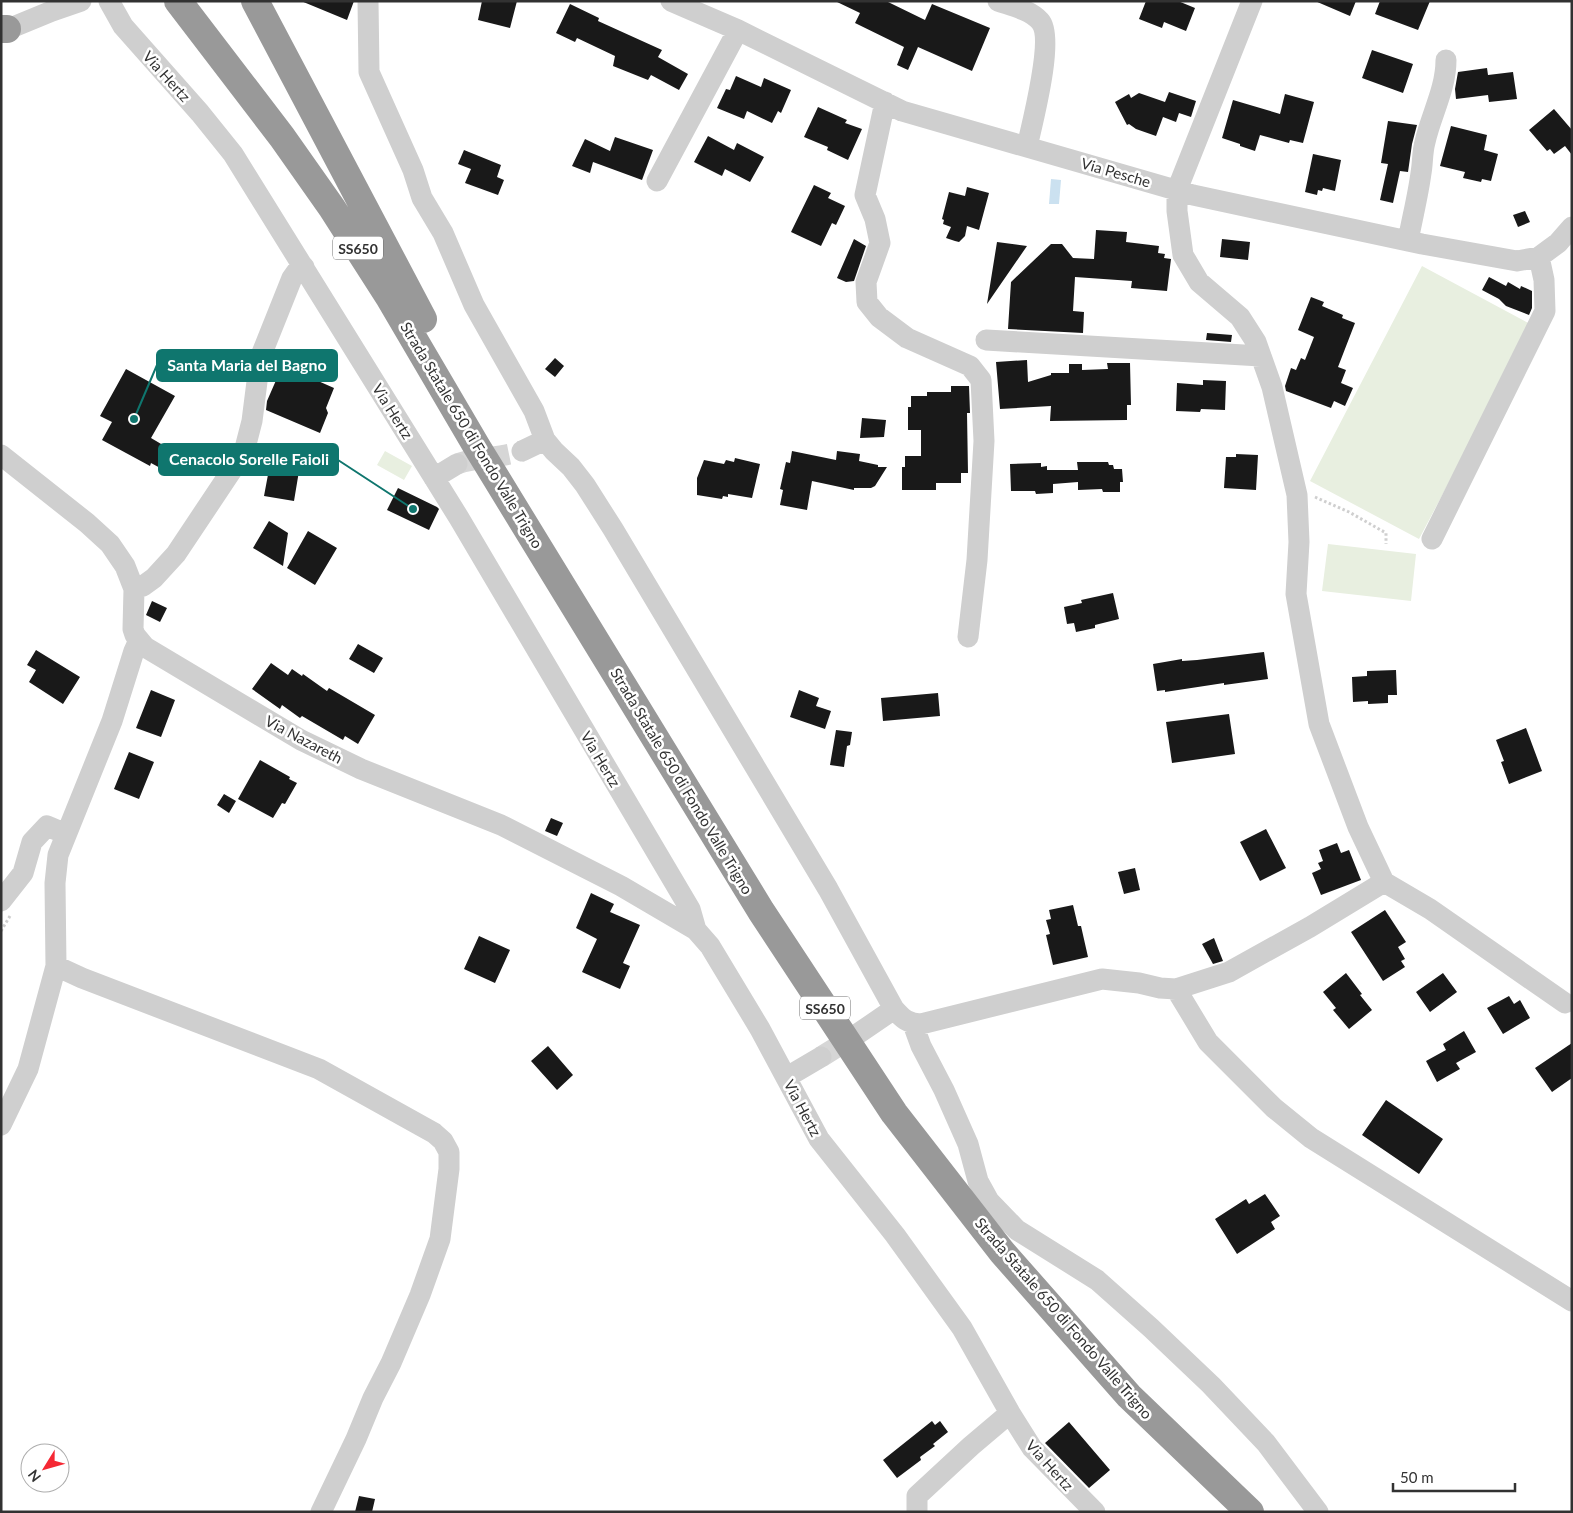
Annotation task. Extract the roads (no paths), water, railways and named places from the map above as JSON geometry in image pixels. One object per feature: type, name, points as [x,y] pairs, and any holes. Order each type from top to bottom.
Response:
[{"type":"highway","name":"Strada Statale 650 di Fondo Valle Trigno","points":[[178,1],[282,137],[337,216],[389,297],[477,447],[761,911],[894,1113],[1002,1252],[1129,1396],[1250,1512]]},
{"type":"highway","points":[[255,1],[448,365],[477,447]]},
{"type":"street","points":[[3,30],[81,1]]},
{"type":"street","name":"Via Hertz","points":[[109,1],[123,26],[200,113],[233,154],[434,478],[690,909],[696,930],[710,946],[787,1077],[819,1139],[895,1235],[962,1328],[1032,1448],[1095,1512]]},
{"type":"street","points":[[368,1],[369,72],[413,170],[422,198],[443,232],[474,305],[534,411],[545,440],[576,473],[613,529],[823,881],[894,1009],[903,1019],[913,1024],[921,1024],[1102,979],[1176,989],[1229,972],[1310,927],[1384,882]]},
{"type":"street","name":"Via Pesche","points":[[671,1],[738,30],[902,110],[1177,190],[1408,241],[1517,261],[1539,257],[1558,243],[1572,227]]},
{"type":"street","points":[[998,1],[1032,14],[1042,22],[1045,35],[1046,55],[1027,147]]},
{"type":"street","points":[[1252,1],[1177,190],[1177,211],[1183,255],[1199,282],[1240,317],[1256,342],[1272,387],[1297,495],[1299,542],[1296,594],[1319,724],[1358,826],[1384,882],[1430,909],[1565,1003]]},
{"type":"street","points":[[657,182],[738,30]]},
{"type":"street","points":[[1408,241],[1422,172],[1425,140],[1443,86],[1446,60]]},
{"type":"street","points":[[885,102],[865,195],[876,218],[880,243],[866,282],[867,302],[879,317],[907,338],[970,366],[981,380],[984,441],[977,560],[968,638]]},
{"type":"street","points":[[1432,539],[1545,311],[1544,280],[1539,257]]},
{"type":"street","points":[[134,589],[143,586],[154,578],[176,554],[244,452],[252,421],[260,358],[292,278],[297,271],[304,268]]},
{"type":"street","points":[[986,340],[1261,356]]},
{"type":"street","points":[[522,451],[545,440]]},
{"type":"street","points":[[1,455],[110,544],[125,566],[134,589],[133,629],[139,640],[112,721],[58,855],[55,883],[56,966],[28,1069],[1,1125]]},
{"type":"street","points":[[434,478],[457,464]]},
{"type":"street","name":"Via Nazareth","points":[[139,640],[146,647],[301,740],[360,769],[501,825],[621,886],[696,930]]},
{"type":"street","points":[[1,901],[23,873],[32,842],[47,826],[66,834]]},
{"type":"street","points":[[56,966],[82,978],[319,1069],[434,1132],[443,1141],[449,1152],[449,1168],[440,1238],[423,1286],[391,1363],[321,1512]]},
{"type":"street","points":[[1176,989],[1208,1042],[1274,1108],[1311,1138],[1572,1301]]},
{"type":"street","points":[[856,1035],[894,1009]]},
{"type":"street","points":[[913,1024],[921,1046],[944,1090],[968,1144],[978,1181],[989,1201],[1017,1230],[1098,1280],[1151,1328],[1211,1385],[1266,1443],[1318,1512]]},
{"type":"street","points":[[787,1077],[821,1057]]},
{"type":"street","points":[[917,1512],[917,1496],[1010,1413]]},
{"type":"water","points":[[1051,179],[1061,180],[1059,204],[1049,204]]},
{"type":"tunnel","points":[[457,464],[522,451]]},
{"type":"tunnel","points":[[821,1057],[856,1035]]},
{"type":"place","name":"Santa Maria del Bagno","points":[[134,419]]},
{"type":"place","name":"Cenacolo Sorelle Faioli","points":[[413,509]]}]
